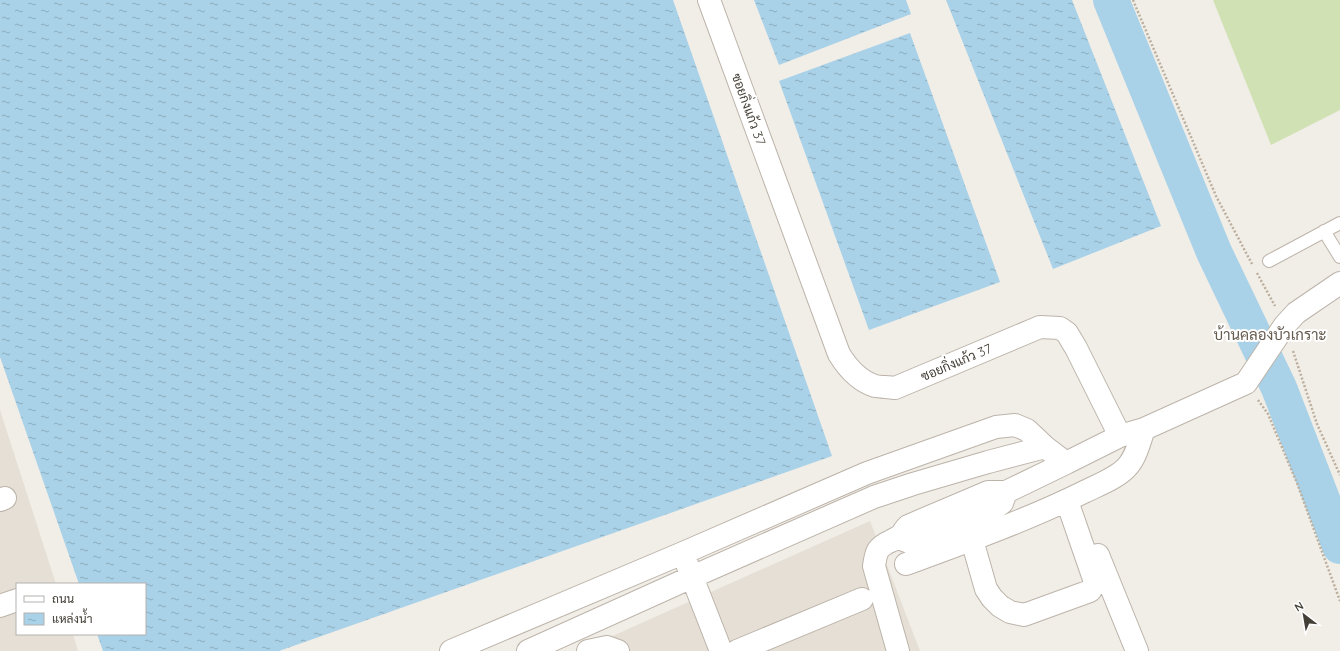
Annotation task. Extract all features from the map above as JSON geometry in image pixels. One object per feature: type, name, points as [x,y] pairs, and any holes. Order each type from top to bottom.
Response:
[{"type":"street","name":"ซอยกิ่งแก้ว 37","points":[[709,0],[839,354],[848,369],[874,386],[894,388],[1040,327],[1060,328],[1067,332],[1076,348],[1120,436]]},
{"type":"street","points":[[898,651],[874,566],[875,556],[879,547],[898,538],[908,526],[988,492],[1006,492],[1120,436],[1144,429],[1246,383],[1285,324],[1296,313],[1340,283]]},
{"type":"street","points":[[451,651],[867,473],[996,427],[1015,425],[1027,430],[1046,448],[1066,463]]},
{"type":"street","points":[[898,538],[909,542],[914,542],[1070,499],[1112,478],[1126,468],[1136,453],[1144,429]]},
{"type":"street","points":[[528,651],[692,576],[874,497],[994,460],[1046,448]]},
{"type":"street","points":[[905,460],[913,484]]},
{"type":"street","points":[[867,473],[874,497]]},
{"type":"street","points":[[906,564],[972,540],[992,521],[1006,492]]},
{"type":"street","points":[[972,540],[986,589],[1000,606],[1010,612],[1024,615],[1090,591],[1094,584],[1094,579],[1070,499]]},
{"type":"street","points":[[1070,499],[1137,651]]},
{"type":"street","points":[[683,553],[721,651]]},
{"type":"street","points":[[737,651],[862,599]]},
{"type":"street","points":[[0,606],[16,600]]},
{"type":"street","points":[[508,626],[519,651]]},
{"type":"street","points":[[588,651],[607,647],[618,651]]},
{"type":"lane","points":[[1269,261],[1340,223]]},
{"type":"lane","points":[[1324,231],[1340,257]]},
{"type":"path","points":[[1133,0],[1216,196],[1285,324],[1317,424],[1340,475]]},
{"type":"path","points":[[1246,383],[1271,420],[1297,483],[1340,601]]},
{"type":"shaded area","points":[[0,410],[56,583],[16,583],[16,635],[73,635],[78,651],[0,651]]},
{"type":"shaded area","points":[[870,521],[920,651],[579,651]]},
{"type":"green space","points":[[1213,0],[1340,0],[1340,110],[1271,145]]},
{"type":"water","points":[[0,0],[673,0],[832,456],[279,651],[103,651],[97,635],[146,635],[146,583],[79,583],[0,357]]},
{"type":"water","points":[[754,0],[906,0],[911,14],[779,65]]},
{"type":"water","points":[[946,0],[1072,0],[1161,226],[1053,269]]},
{"type":"water","points":[[910,33],[1000,282],[869,330],[779,81]]},
{"type":"waterway","points":[[1111,0],[1214,252],[1279,388],[1340,546]]},
{"type":"district","name":"บ้านคลองบัวเกราะ","points":[[1270,335]]}]
